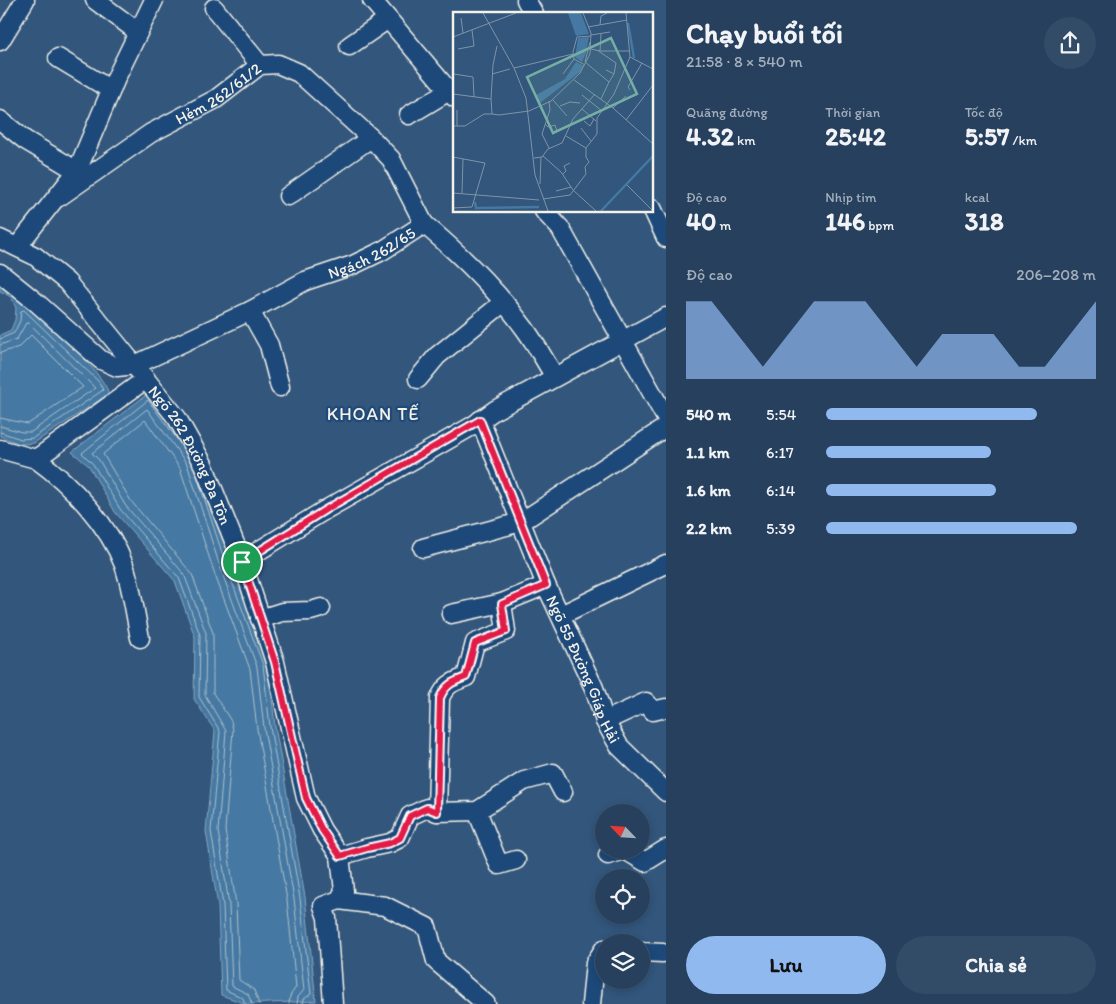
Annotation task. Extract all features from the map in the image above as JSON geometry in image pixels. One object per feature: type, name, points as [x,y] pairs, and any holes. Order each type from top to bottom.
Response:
[{"type":"street","points":[[0,41],[25,0]]},
{"type":"street","points":[[95,0],[138,32]]},
{"type":"street","points":[[17,247],[59,197],[77,171],[111,90],[154,0]]},
{"type":"street","points":[[372,0],[453,94],[409,115]]},
{"type":"street","points":[[526,0],[533,12]]},
{"type":"street","points":[[214,8],[260,65]]},
{"type":"street","points":[[349,46],[388,19]]},
{"type":"street","points":[[58,58],[111,90]]},
{"type":"street","name":"Hẻm 262/61/2","points":[[59,197],[151,133],[216,99],[260,65],[278,64],[299,73],[371,138],[391,159],[424,224]]},
{"type":"street","points":[[0,120],[25,140],[77,171]]},
{"type":"street","points":[[288,196],[371,138]]},
{"type":"street","points":[[545,212],[560,228],[666,418]]},
{"type":"street","points":[[654,212],[666,238]]},
{"type":"street","name":"Ngách 262/65","points":[[135,365],[250,311],[305,281],[353,265],[382,251],[424,224],[457,252],[504,302],[525,329],[555,377]]},
{"type":"street","name":"Ngõ 262 Đường Đa Tôn","points":[[0,239],[41,260],[67,282],[177,418],[203,464],[242,562],[275,662],[306,798],[322,830],[340,856],[344,891],[339,900]]},
{"type":"street","points":[[0,273],[36,302],[101,360],[117,367],[135,365]]},
{"type":"street","points":[[418,379],[437,356],[504,302]]},
{"type":"street","points":[[250,311],[269,345],[280,387]]},
{"type":"street","points":[[242,562],[325,510],[480,420],[666,317]]},
{"type":"street","points":[[36,459],[146,379]]},
{"type":"street","name":"Ngõ 55 Đường Giáp Hải","points":[[480,420],[546,585],[594,688],[606,721],[619,746],[666,792]]},
{"type":"street","points":[[423,548],[521,522],[666,427]]},
{"type":"street","points":[[0,448],[36,459],[66,482],[112,539],[124,566],[140,638]]},
{"type":"street","points":[[561,615],[666,564]]},
{"type":"street","points":[[451,614],[502,604],[546,585]]},
{"type":"street","points":[[437,812],[440,698],[444,688],[450,682],[466,677],[475,643],[506,631],[502,604]]},
{"type":"street","points":[[260,618],[282,612],[311,611],[321,608]]},
{"type":"street","points":[[606,721],[646,702],[654,711],[666,708]]},
{"type":"street","points":[[340,856],[390,843],[400,838],[410,816],[427,808],[437,812],[477,811],[524,781],[553,773],[563,792]]},
{"type":"street","points":[[477,811],[500,865],[516,860]]},
{"type":"street","points":[[640,859],[645,862],[666,850]]},
{"type":"street","points":[[333,1004],[327,918],[323,906],[339,900],[385,906],[427,927],[436,961],[486,1004]]},
{"type":"street","points":[[650,952],[663,953]]},
{"type":"street","points":[[591,1004],[595,963]]},
{"type":"water","points":[[0,284],[43,320],[78,353],[103,382],[109,394],[34,443],[20,444],[0,436],[0,335],[11,330],[15,320],[16,308],[11,297],[0,291]]},
{"type":"water","points":[[150,392],[197,459],[233,569],[268,664],[275,726],[305,897],[316,1001],[247,1004],[221,995],[218,906],[206,831],[215,731],[194,699],[195,637],[175,581],[115,512],[89,466],[72,452]]},
{"type":"district","name":"KHOAN TẾ","points":[[373,414]]},
{"type":"route","points":[[480,420],[546,585],[502,604],[506,631],[475,643],[466,677],[450,682],[444,688],[440,698],[437,812],[427,808],[410,816],[400,838],[390,843],[340,856],[322,830],[306,798],[292,729],[275,662],[242,562],[325,510],[480,420]]}]
